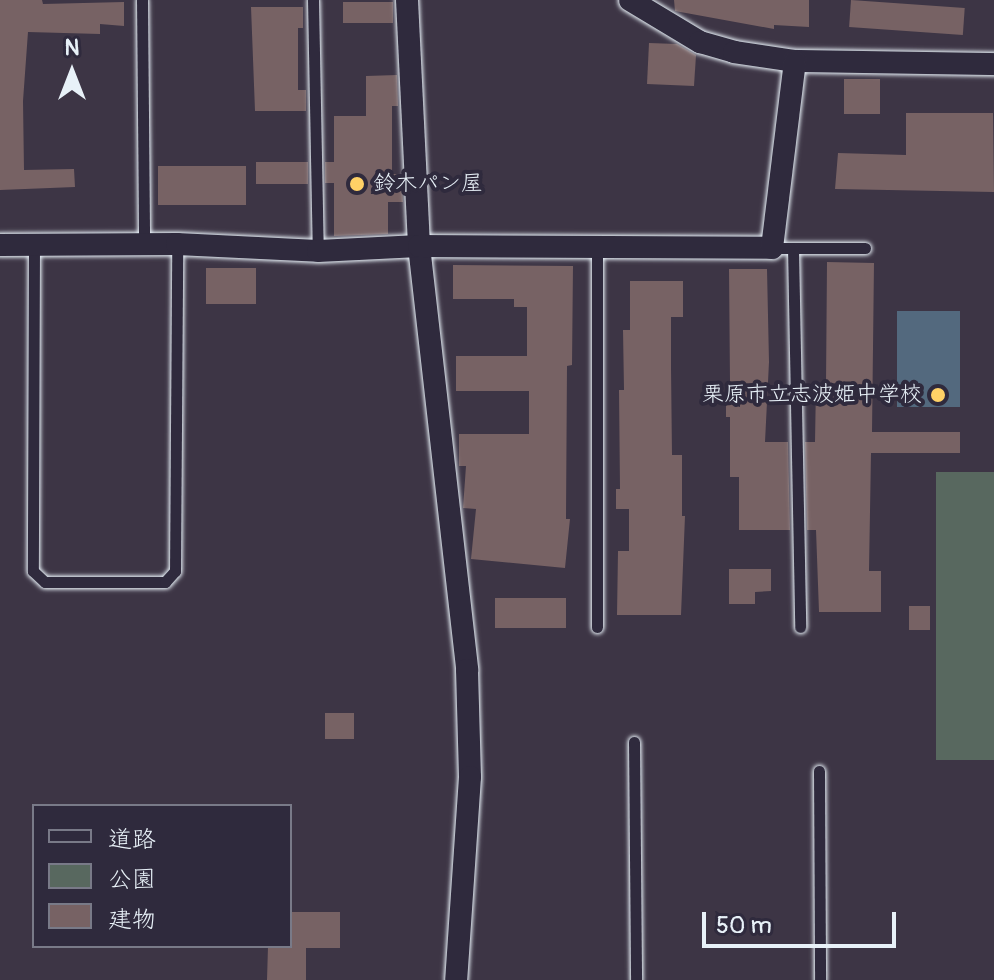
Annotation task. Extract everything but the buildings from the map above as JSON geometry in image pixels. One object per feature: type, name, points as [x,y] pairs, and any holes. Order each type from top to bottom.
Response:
[{"type":"street","points":[[407,0],[419,246],[467,670],[470,777],[456,980]]},
{"type":"street","points":[[630,0],[700,42],[734,52],[795,61],[994,64]]},
{"type":"street","points":[[0,245],[177,244],[318,251],[419,246],[782,248],[795,61]]},
{"type":"lane","points":[[142,0],[144,245]]},
{"type":"lane","points":[[313,0],[318,251]]},
{"type":"lane","points":[[34,245],[33,571],[45,582],[165,582],[175,571],[177,244]]},
{"type":"lane","points":[[597,248],[597,627]]},
{"type":"lane","points":[[800,627],[782,248],[865,248]]},
{"type":"lane","points":[[634,742],[636,980]]},
{"type":"lane","points":[[819,771],[820,980]]},
{"type":"green space","points":[[936,472],[994,472],[994,760],[936,760]]},
{"type":"water","points":[[897,311],[960,311],[960,407],[897,407]]},
{"type":"place","name":"鈴木パン屋","points":[[357,184]]},
{"type":"place","name":"栗原市立志波姫中学校","points":[[938,395]]}]
